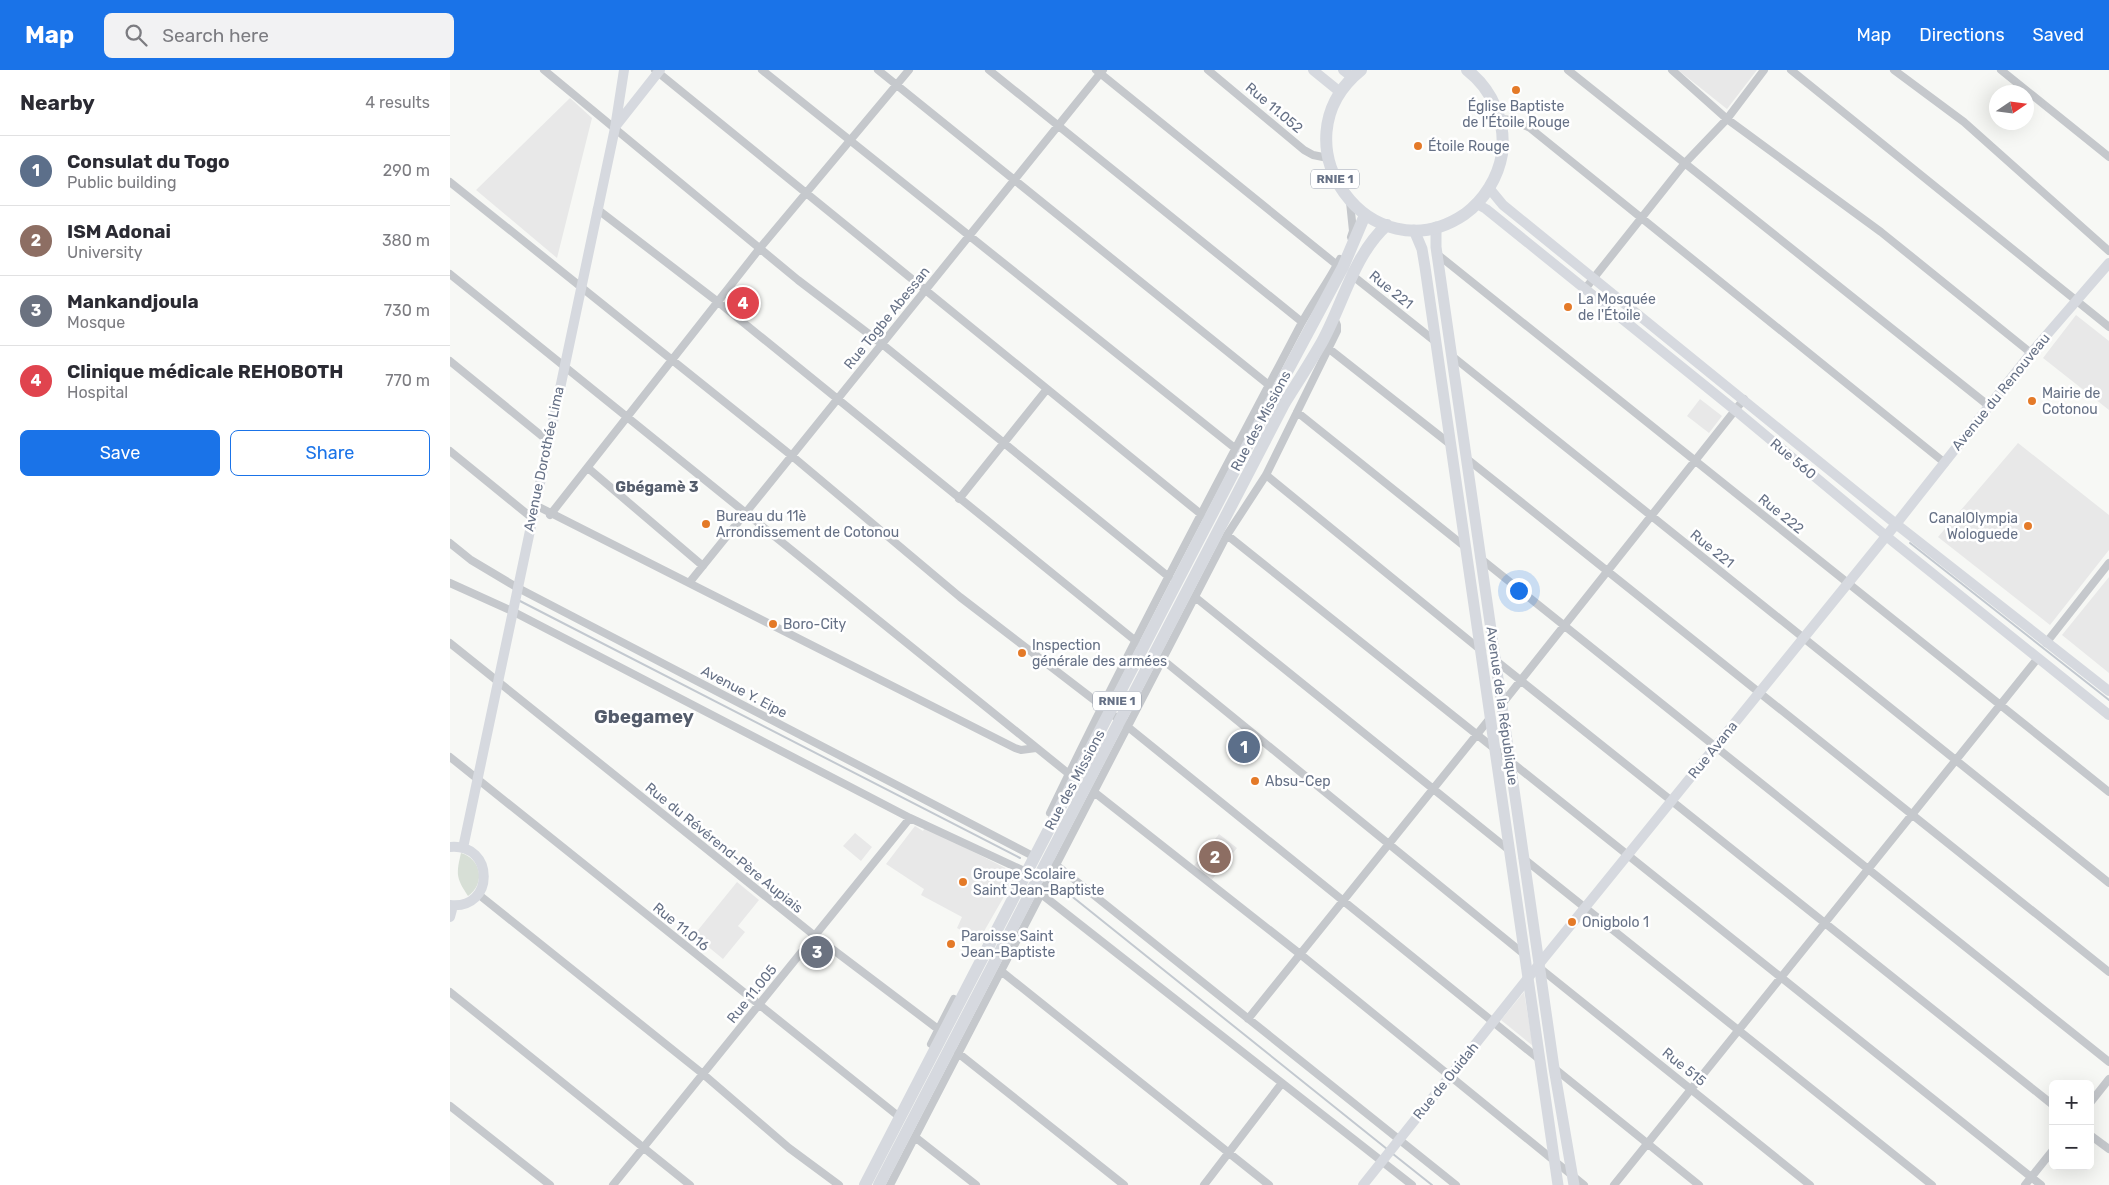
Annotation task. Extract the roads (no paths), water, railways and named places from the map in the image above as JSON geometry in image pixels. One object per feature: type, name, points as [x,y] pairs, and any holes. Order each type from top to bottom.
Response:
[{"type":"highway","name":"RNIE 1","points":[[1352,72],[1340,92],[1328,124],[1328,158],[1336,182],[1350,202],[1365,215],[1387,225],[1414,230],[1436,227],[1456,219],[1477,204],[1489,188],[1498,170],[1502,155],[1500,119],[1489,94],[1467,70]]},
{"type":"highway","name":"Rue des Missions","points":[[865,1185],[1106,710],[1343,267],[1365,215]]},
{"type":"highway","name":"Rue des Missions","points":[[879,1185],[1124,724],[1280,412],[1334,318],[1353,276],[1371,243],[1387,225]]},
{"type":"main road","name":"Avenue Dorothée Lima","points":[[463,848],[615,128],[624,70]]},
{"type":"main road","points":[[1313,70],[1340,92]]},
{"type":"main road","points":[[615,128],[657,71]]},
{"type":"main road","name":"Rue 560","points":[[1489,188],[1503,205],[1896,524],[2109,691]]},
{"type":"main road","name":"Rue 560","points":[[1477,204],[1486,209],[1736,410],[1886,536],[2109,715]]},
{"type":"main road","name":"Avenue de la République","points":[[1436,227],[1437,254],[1523,858],[1554,1068],[1573,1180]]},
{"type":"main road","name":"Avenue de la République","points":[[1414,230],[1422,249],[1464,546],[1497,750],[1508,850],[1558,1185]]},
{"type":"main road","name":"Avenue du Renouveau","points":[[1886,536],[2031,353],[2109,262]]},
{"type":"main road","name":"Rue Avana","points":[[1528,978],[1540,966],[1585,907],[1886,536]]},
{"type":"main road","points":[[450,847],[463,848],[474,854],[483,867],[484,883],[478,894],[466,904],[451,906],[450,917]]},
{"type":"main road","name":"Rue de Ouidah","points":[[1363,1185],[1528,978]]},
{"type":"street","points":[[544,70],[760,248],[882,344],[1169,577]]},
{"type":"street","points":[[762,70],[1236,449]]},
{"type":"street","points":[[878,70],[1270,386]]},
{"type":"street","points":[[550,515],[805,192],[909,70]]},
{"type":"street","points":[[989,70],[1302,322]]},
{"type":"street","name":"Rue 11.052","points":[[1208,70],[1304,150],[1313,155],[1328,158]]},
{"type":"street","points":[[1568,70],[1989,406]]},
{"type":"street","points":[[1672,70],[1727,119],[1881,232],[2031,353]]},
{"type":"street","points":[[1585,289],[1685,163],[1727,119],[1764,70]]},
{"type":"street","points":[[1792,70],[2109,328]]},
{"type":"street","points":[[1894,70],[1964,122],[2109,251]]},
{"type":"street","points":[[2001,70],[2109,157]]},
{"type":"street","points":[[657,71],[1202,514]]},
{"type":"street","points":[[1100,71],[1337,265]]},
{"type":"street","name":"Rue Togbe Abessan","points":[[689,583],[969,237],[1100,71]]},
{"type":"street","points":[[1500,119],[1513,120],[1530,128],[1640,219],[1944,463]]},
{"type":"street","points":[[450,182],[581,286],[672,362],[792,456],[960,597],[1124,724],[1539,1059]]},
{"type":"street","points":[[858,1185],[897,1115],[938,1029],[1030,855],[1069,774],[1106,710],[1169,577],[1302,322],[1337,265],[1353,231],[1350,202]]},
{"type":"street","points":[[597,209],[718,302],[1137,642]]},
{"type":"street","name":"Rue 222","points":[[1437,254],[2109,792]]},
{"type":"street","points":[[450,274],[1069,774]]},
{"type":"street","name":"Rue 221","points":[[1353,276],[1436,342]]},
{"type":"street","points":[[890,1185],[1094,792],[1124,724],[1163,660],[1227,535],[1266,475],[1337,328],[1334,318]]},
{"type":"street","points":[[1328,348],[1450,444]]},
{"type":"street","name":"Rue 221","points":[[1452,356],[2109,883]]},
{"type":"street","points":[[450,362],[548,441]]},
{"type":"street","points":[[959,499],[1047,389]]},
{"type":"street","points":[[1502,704],[1744,399]]},
{"type":"street","points":[[1298,412],[1464,546]]},
{"type":"street","points":[[450,451],[532,518]]},
{"type":"street","points":[[1466,458],[2109,972]]},
{"type":"street","points":[[588,468],[703,566]]},
{"type":"street","points":[[1266,475],[1482,650]]},
{"type":"street","points":[[535,505],[550,515],[1016,748],[1021,750],[1036,748]]},
{"type":"street","points":[[1227,535],[2041,1185]]},
{"type":"street","name":"Avenue Y. Eipe","points":[[450,543],[471,560],[518,588],[1030,855]]},
{"type":"street","points":[[1480,558],[2109,1062]]},
{"type":"street","points":[[2046,643],[2109,563]]},
{"type":"street","points":[[450,583],[512,611],[910,818],[1022,870]]},
{"type":"street","points":[[1195,597],[1508,850]]},
{"type":"street","name":"Rue du Révérend-Père Aupiais","points":[[450,643],[497,683],[815,936],[938,1029]]},
{"type":"street","points":[[1614,1185],[1912,814],[2002,706],[2038,658]]},
{"type":"street","points":[[1163,660],[1525,955]]},
{"type":"street","points":[[1495,660],[2049,1102]]},
{"type":"street","points":[[1248,1019],[1492,716]]},
{"type":"street","name":"Rue 11.016","points":[[450,757],[897,1115]]},
{"type":"street","points":[[1094,792],[1300,954],[1554,1161],[1573,1180],[1584,1185]]},
{"type":"street","name":"Rue 11.005","points":[[613,1185],[910,818]]},
{"type":"street","points":[[1523,858],[1932,1185]]},
{"type":"street","points":[[1055,864],[1456,1185]]},
{"type":"street","points":[[1040,893],[1412,1185]]},
{"type":"street","points":[[478,894],[703,1074],[789,1148],[839,1185]]},
{"type":"street","name":"Rue 515","points":[[1540,966],[1810,1185]]},
{"type":"street","points":[[1001,971],[1268,1185]]},
{"type":"street","points":[[450,992],[690,1185]]},
{"type":"street","points":[[958,1053],[1124,1185]]},
{"type":"street","points":[[1554,1068],[1700,1185]]},
{"type":"street","points":[[2094,1098],[2109,1079]]},
{"type":"street","points":[[1204,1185],[1282,1083]]},
{"type":"street","points":[[450,1106],[550,1185]]},
{"type":"street","points":[[914,1137],[976,1185]]},
{"type":"street","points":[[2094,1138],[2109,1149]]},
{"type":"street","points":[[2025,1185],[2049,1155]]},
{"type":"waterway","points":[[1910,543],[2109,700]]},
{"type":"waterway","points":[[520,601],[1020,858]]},
{"type":"waterway","points":[[1054,882],[1387,1149]]},
{"type":"waterway","points":[[1393,1154],[1432,1185]]},
{"type":"place","name":"Église Baptiste de l'Étoile Rouge","points":[[1516,90]]},
{"type":"place","name":"Étoile Rouge","points":[[1418,146]]},
{"type":"place","name":"Clinique médicale REHOBOTH","points":[[743,303]]},
{"type":"place","name":"La Mosquée de l'Étoile","points":[[1568,307]]},
{"type":"place","name":"Mairie de Cotonou","points":[[2032,401]]},
{"type":"place","name":"Bureau du 11è Arrondissement de Cotonou","points":[[706,524]]},
{"type":"place","name":"CanalOlympia Wologuede","points":[[2028,526]]},
{"type":"place","name":"Boro-City","points":[[773,624]]},
{"type":"place","name":"Inspection générale des armées","points":[[1022,653]]},
{"type":"place","name":"Consulat du Togo","points":[[1244,747]]},
{"type":"place","name":"Absu-Cep","points":[[1255,781]]},
{"type":"place","name":"ISM Adonai","points":[[1215,857]]},
{"type":"place","name":"Groupe Scolaire Saint Jean-Baptiste","points":[[963,882]]},
{"type":"place","name":"Onigbolo 1","points":[[1572,922]]},
{"type":"place","name":"Paroisse Saint Jean-Baptiste","points":[[951,944]]},
{"type":"place","name":"Mankandjoula","points":[[817,952]]},
{"type":"district","name":"Gbégamè 3","points":[[657,487]]},
{"type":"district","name":"Gbegamey","points":[[644,716]]}]
